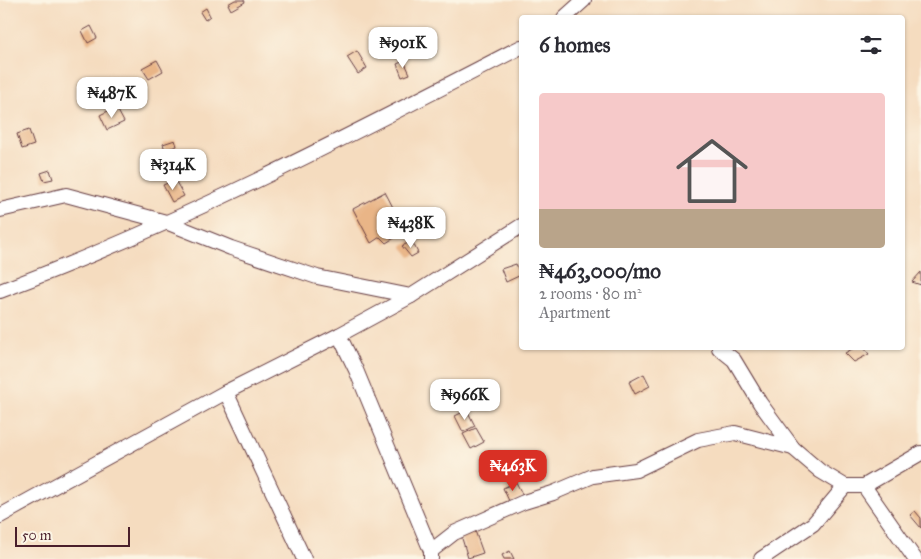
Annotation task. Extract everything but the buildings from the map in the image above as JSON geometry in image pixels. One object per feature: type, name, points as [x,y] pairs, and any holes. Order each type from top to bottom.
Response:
[{"type":"street","points":[[567,15],[584,0]]},
{"type":"street","points":[[0,291],[55,271],[239,190],[337,142],[519,48]]},
{"type":"street","points":[[0,210],[66,195],[166,222],[231,248],[317,277],[411,296]]},
{"type":"street","points":[[0,516],[226,392],[411,296],[519,227]]},
{"type":"street","points":[[339,335],[356,370],[431,555],[454,533],[516,506],[593,476],[636,470],[698,440],[735,433],[793,448]]},
{"type":"street","points":[[722,350],[734,360],[760,403],[793,448],[820,471],[845,486],[864,486],[921,453]]},
{"type":"street","points":[[226,392],[304,559]]},
{"type":"street","points":[[761,559],[813,524],[845,486]]},
{"type":"street","points":[[864,486],[914,559]]}]
